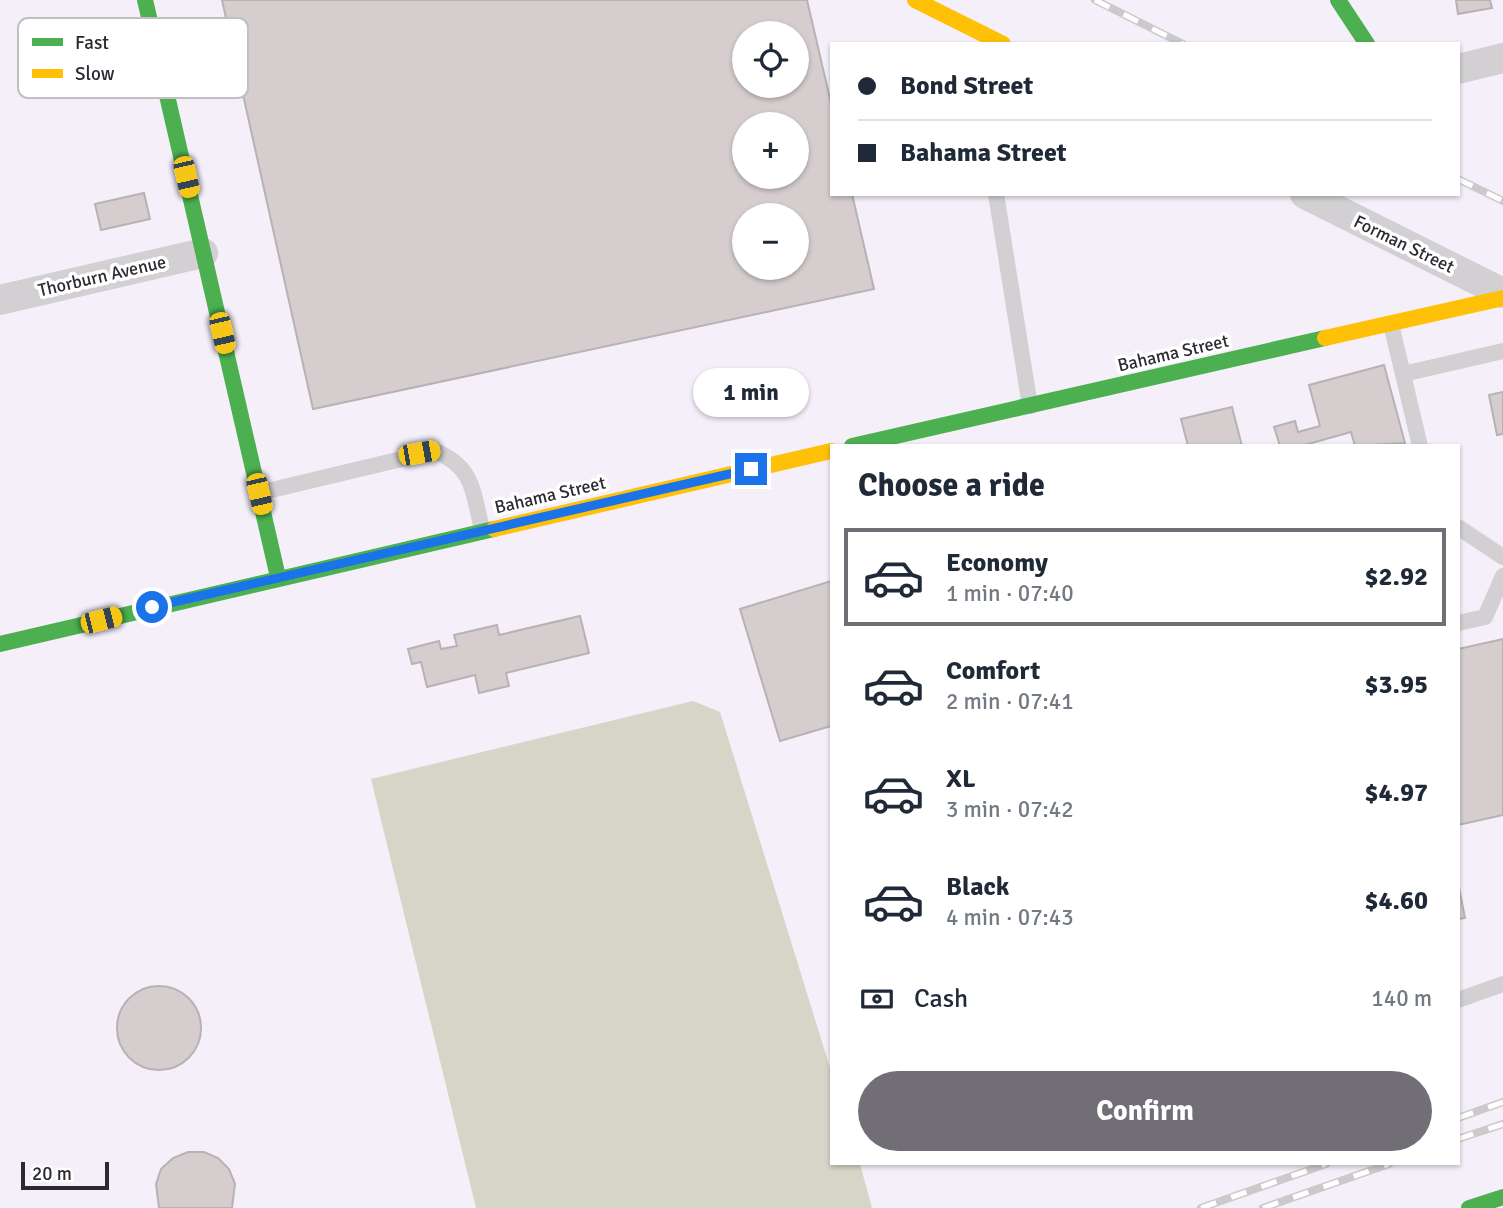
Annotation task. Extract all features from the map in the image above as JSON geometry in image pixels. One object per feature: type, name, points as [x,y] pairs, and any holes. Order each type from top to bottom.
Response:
[{"type":"street","points":[[145,0],[149,18]]},
{"type":"street","points":[[915,0],[974,36],[996,42]]},
{"type":"street","points":[[1338,0],[1366,42]]},
{"type":"street","points":[[1460,69],[1503,58]]},
{"type":"street","points":[[167,98],[278,577]]},
{"type":"street","name":"Forman Street","points":[[1309,196],[1503,296]]},
{"type":"street","name":"Thorburn Avenue","points":[[0,300],[203,253]]},
{"type":"street","name":"Bahama Street","points":[[861,444],[1391,324],[1503,296]]},
{"type":"street","name":"Bahama Street","points":[[0,644],[278,577],[830,451]]},
{"type":"street","points":[[1469,1208],[1503,1197]]},
{"type":"lane","points":[[996,196],[1030,406]]},
{"type":"lane","points":[[1391,324],[1420,444]]},
{"type":"lane","points":[[1402,374],[1503,351]]},
{"type":"lane","points":[[259,494],[435,451],[454,459],[469,475],[482,530]]},
{"type":"lane","points":[[1460,528],[1503,557]]},
{"type":"lane","points":[[1460,623],[1485,617],[1503,576]]},
{"type":"lane","points":[[1460,999],[1503,984]]},
{"type":"shaded area","points":[[693,701],[720,712],[830,1068],[830,1165],[860,1165],[872,1208],[476,1208],[371,779]]},
{"type":"building","points":[[222,0],[807,0],[830,99],[830,196],[852,196],[874,289],[313,409],[244,98],[248,98],[248,18],[226,18]]},
{"type":"building","points":[[1456,0],[1490,0],[1492,8],[1458,14]]},
{"type":"building","points":[[144,193],[150,219],[101,230],[95,204]]},
{"type":"building","points":[[1384,365],[1405,443],[1354,444],[1351,432],[1308,444],[1279,444],[1274,427],[1295,421],[1298,432],[1320,426],[1309,385]]},
{"type":"building","points":[[1503,392],[1503,434],[1497,435],[1489,395]]},
{"type":"building","points":[[1232,407],[1241,444],[1187,444],[1181,419]]},
{"type":"building","points":[[830,581],[830,726],[780,741],[740,609]]},
{"type":"building","points":[[580,616],[589,653],[506,673],[509,686],[479,693],[475,675],[427,687],[421,662],[412,664],[408,649],[439,641],[441,649],[457,646],[454,635],[497,625],[499,635]]},
{"type":"building","points":[[1503,639],[1503,815],[1460,825],[1460,649]]},
{"type":"building","points":[[1460,893],[1465,918],[1460,919]]},
{"type":"building","points":[[159,986],[175,989],[189,998],[198,1012],[201,1028],[198,1044],[189,1058],[175,1067],[159,1070],[143,1067],[129,1058],[120,1044],[117,1028],[120,1012],[129,998],[143,989]]},
{"type":"building","points":[[188,1152],[204,1152],[218,1158],[229,1169],[235,1184],[232,1208],[159,1208],[156,1184],[161,1169],[173,1158]]},
{"type":"railway","points":[[1095,0],[1179,42]]},
{"type":"railway","points":[[1460,180],[1503,201]]},
{"type":"railway","points":[[1460,1117],[1503,1102]]},
{"type":"railway","points":[[1460,1138],[1503,1124]]},
{"type":"railway","points":[[1201,1208],[1323,1165]]},
{"type":"railway","points":[[1263,1208],[1386,1165]]},
{"type":"traffic: fast","points":[[145,0],[149,18]]},
{"type":"traffic: fast","points":[[1338,0],[1366,42]]},
{"type":"traffic: fast","points":[[168,98],[278,577]]},
{"type":"traffic: fast","points":[[861,444],[1325,338]]},
{"type":"traffic: fast","points":[[0,644],[494,529]]},
{"type":"traffic: fast","points":[[1469,1208],[1503,1197]]},
{"type":"traffic: slow","points":[[915,0],[999,42]]},
{"type":"traffic: slow","points":[[1325,338],[1503,298]]},
{"type":"traffic: slow","points":[[494,529],[830,451]]},
{"type":"route","points":[[152,607],[751,469]]}]
